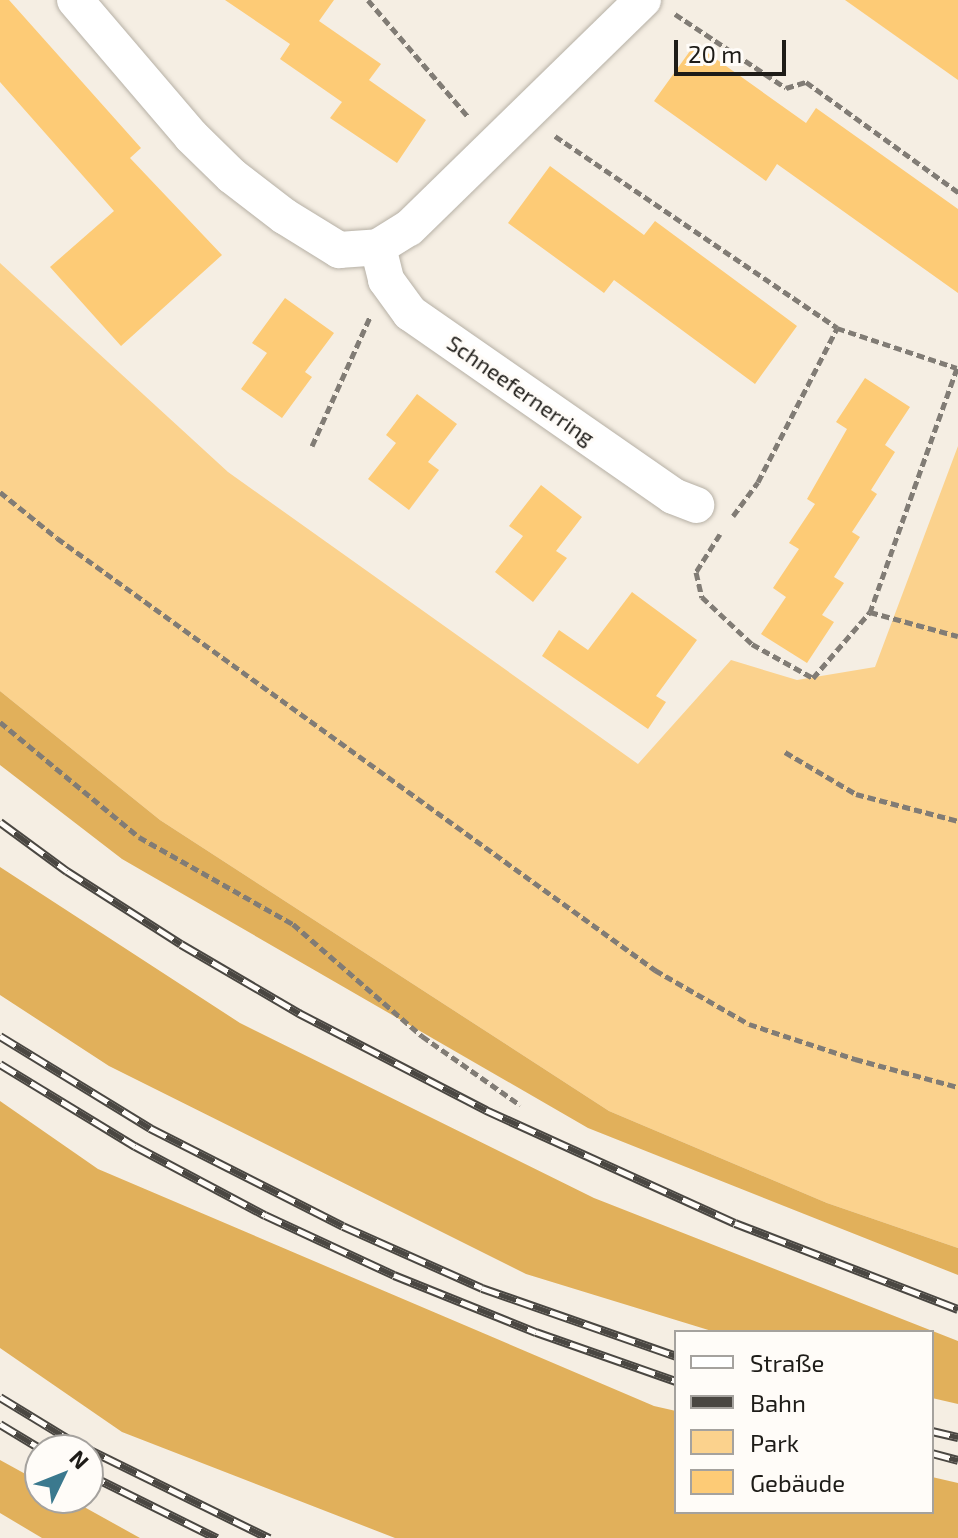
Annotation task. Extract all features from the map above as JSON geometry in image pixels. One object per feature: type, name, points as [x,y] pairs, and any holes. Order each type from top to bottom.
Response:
[{"type":"street","points":[[75,0],[191,136],[232,176],[284,216],[339,250],[382,263],[409,228],[525,116],[655,4]]},
{"type":"street","name":"Schneefernerring","points":[[382,263],[410,313],[673,496],[696,505]]},
{"type":"path","points":[[368,0],[494,147]]},
{"type":"path","points":[[655,4],[786,88],[806,82],[958,192]]},
{"type":"path","points":[[525,116],[837,328],[957,368],[870,612],[813,678],[752,644],[702,597],[696,572],[758,482],[837,328]]},
{"type":"path","points":[[312,446],[382,263]]},
{"type":"path","points":[[0,492],[70,548],[655,970],[749,1024],[855,1059],[958,1087]]},
{"type":"path","points":[[870,612],[958,636]]},
{"type":"path","points":[[0,722],[139,837],[293,924],[422,1036],[520,1105]]},
{"type":"path","points":[[785,752],[856,794],[958,821]]},
{"type":"green space","points":[[0,263],[228,472],[638,764],[731,660],[797,680],[875,667],[958,446],[958,1248],[827,1203],[609,1111],[160,820],[0,691]]},
{"type":"shaded area","points":[[0,691],[160,820],[609,1111],[827,1203],[958,1248],[958,1275],[588,1128],[122,859],[0,765]]},
{"type":"shaded area","points":[[0,867],[240,1023],[594,1198],[930,1330],[708,1330],[526,1274],[109,1066],[0,995]]},
{"type":"shaded area","points":[[0,1101],[98,1169],[654,1406],[674,1411],[674,1514],[934,1514],[934,1477],[958,1483],[958,1538],[395,1538],[122,1432],[0,1348]]},
{"type":"shaded area","points":[[934,1332],[958,1341],[958,1404],[934,1398]]},
{"type":"shaded area","points":[[0,1460],[24,1473],[24,1514],[97,1514],[140,1538],[42,1538],[0,1513]]},
{"type":"building","points":[[0,0],[9,0],[141,148],[130,158],[222,255],[121,346],[50,267],[114,211],[0,82]]},
{"type":"building","points":[[225,0],[334,0],[319,21],[381,64],[369,80],[426,120],[397,163],[330,118],[342,102],[280,59],[290,44]]},
{"type":"building","points":[[845,0],[958,0],[958,80]]},
{"type":"building","points":[[695,44],[806,123],[816,108],[958,209],[958,293],[777,164],[766,181],[654,101]]},
{"type":"building","points":[[550,166],[644,235],[655,221],[797,326],[755,384],[614,280],[604,293],[508,223]]},
{"type":"building","points":[[285,298],[334,333],[305,372],[312,377],[282,418],[241,389],[267,353],[252,343]]},
{"type":"building","points":[[865,378],[910,407],[885,445],[895,452],[871,490],[877,494],[852,532],[860,537],[834,577],[844,583],[822,615],[834,622],[807,663],[761,634],[786,597],[773,588],[799,549],[789,543],[815,504],[807,499],[847,429],[836,422]]},
{"type":"building","points":[[417,394],[457,424],[428,462],[439,470],[409,510],[368,479],[396,443],[386,435]]},
{"type":"building","points":[[541,485],[582,517],[556,551],[567,558],[533,602],[495,572],[523,536],[509,526]]},
{"type":"building","points":[[632,592],[697,640],[656,696],[666,702],[648,729],[542,656],[559,630],[588,650]]},
{"type":"railway","points":[[0,822],[67,871],[181,944],[299,1013],[486,1110],[735,1223],[958,1309]]},
{"type":"railway","points":[[0,1036],[150,1128],[343,1226],[482,1288],[674,1355]]},
{"type":"railway","points":[[0,1064],[135,1146],[265,1215],[394,1275],[536,1332],[674,1380]]},
{"type":"railway","points":[[0,1397],[72,1441],[269,1538]]},
{"type":"railway","points":[[0,1424],[24,1439]]},
{"type":"railway","points":[[934,1431],[958,1437]]},
{"type":"railway","points":[[934,1454],[958,1460]]},
{"type":"railway","points":[[104,1482],[217,1538]]}]
